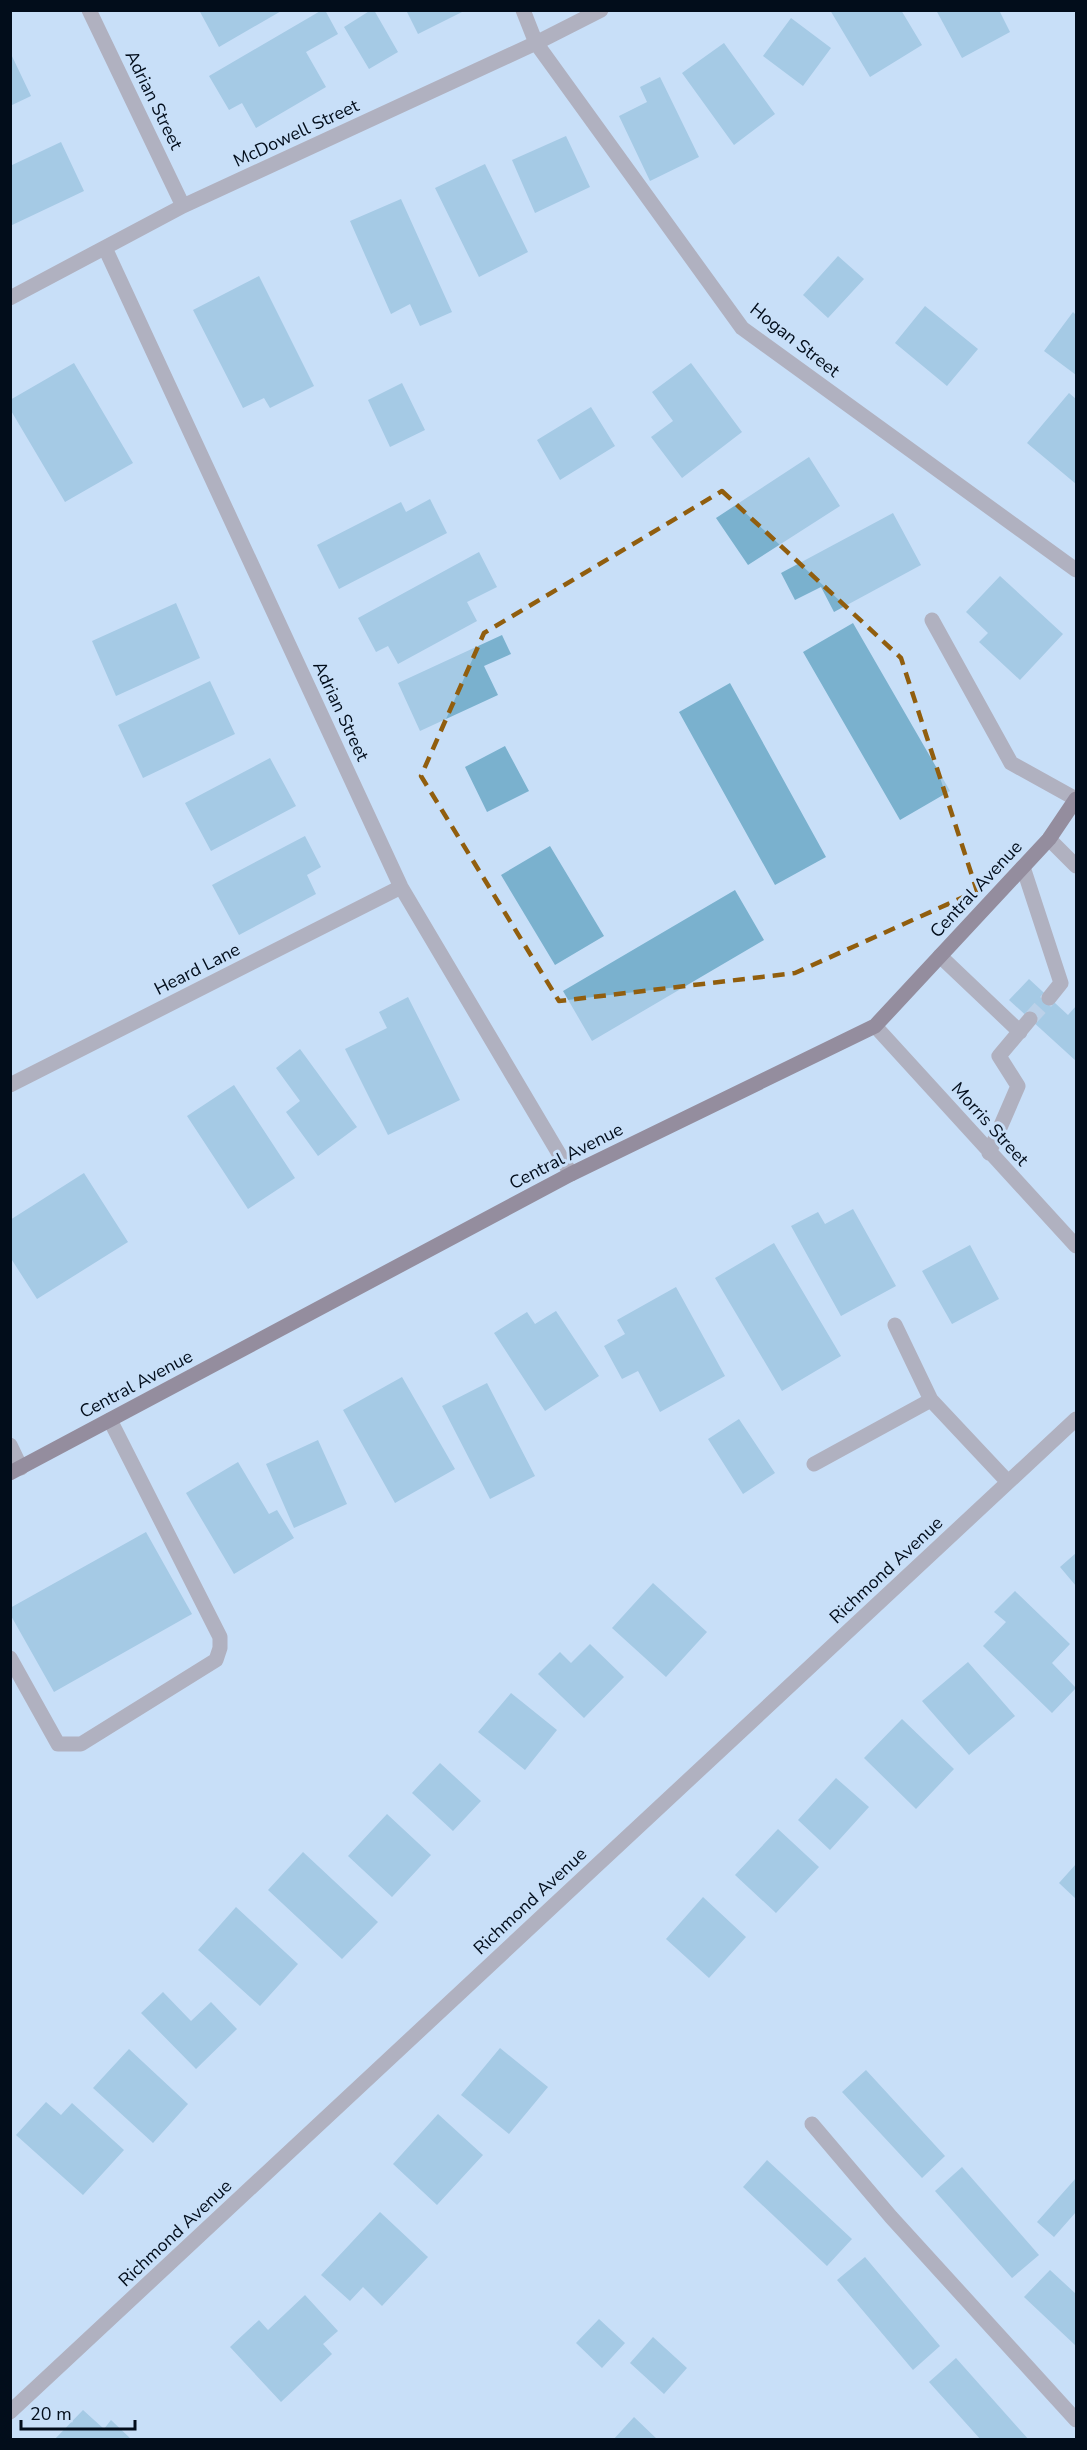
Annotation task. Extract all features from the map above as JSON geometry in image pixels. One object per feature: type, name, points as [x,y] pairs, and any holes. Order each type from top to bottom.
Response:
[{"type":"main road","name":"Central Avenue","points":[[16,1470],[571,1174],[875,1026],[1049,839],[1077,799]]},
{"type":"street","name":"Adrian Street","points":[[89,10],[183,206]]},
{"type":"street","name":"Hogan Street","points":[[523,10],[536,43],[742,328],[1077,570]]},
{"type":"street","name":"McDowell Street","points":[[10,298],[183,206],[536,43],[601,10]]},
{"type":"street","name":"Adrian Street","points":[[105,248],[401,887],[571,1174]]},
{"type":"street","points":[[932,620],[1011,763],[1077,799]]},
{"type":"street","points":[[1049,839],[1077,866]]},
{"type":"street","points":[[1023,867],[1061,983],[1049,998]]},
{"type":"street","name":"Heard Lane","points":[[10,1085],[401,887]]},
{"type":"street","points":[[940,956],[1020,1032]]},
{"type":"street","points":[[989,1153],[1018,1086],[999,1056],[1030,1019]]},
{"type":"street","name":"Morris Street","points":[[875,1026],[989,1153],[1077,1246]]},
{"type":"street","points":[[895,1325],[931,1400],[1008,1482]]},
{"type":"street","points":[[814,1464],[931,1400]]},
{"type":"street","name":"Richmond Avenue","points":[[10,2412],[1077,1419]]},
{"type":"street","points":[[10,1658],[58,1744],[81,1744],[216,1660],[220,1648],[220,1637],[110,1420]]},
{"type":"street","points":[[10,1445],[16,1470]]},
{"type":"street","points":[[812,2124],[891,2217],[1077,2420]]},
{"type":"highlighted area","points":[[722,491],[901,658],[977,891],[795,973],[559,1001],[421,776],[484,633]]},
{"type":"building","points":[[199,10],[283,10],[219,47]]},
{"type":"building","points":[[325,10],[338,34],[306,52],[326,87],[256,128],[242,103],[229,110],[209,76]]},
{"type":"building","points":[[374,10],[398,52],[369,69],[344,27]]},
{"type":"building","points":[[406,10],[466,10],[418,34]]},
{"type":"building","points":[[830,10],[901,10],[922,45],[870,77]]},
{"type":"building","points":[[936,10],[999,10],[1010,32],[962,58]]},
{"type":"building","points":[[791,18],[831,48],[803,86],[763,56]]},
{"type":"building","points":[[724,43],[775,114],[734,145],[682,73]]},
{"type":"building","points":[[10,52],[31,96],[10,106]]},
{"type":"building","points":[[660,77],[699,157],[650,181],[619,116],[647,102],[640,87]]},
{"type":"building","points":[[566,136],[590,187],[535,213],[512,160]]},
{"type":"building","points":[[61,142],[84,191],[10,226],[10,166]]},
{"type":"building","points":[[485,164],[528,252],[479,277],[435,188]]},
{"type":"building","points":[[401,199],[452,312],[420,326],[410,304],[391,314],[350,221]]},
{"type":"building","points":[[838,256],[864,279],[828,318],[803,295]]},
{"type":"building","points":[[259,276],[314,386],[270,408],[264,398],[243,408],[193,310]]},
{"type":"building","points":[[925,306],[978,349],[947,386],[895,343]]},
{"type":"building","points":[[1073,312],[1076,315],[1076,375],[1044,351]]},
{"type":"building","points":[[74,363],[133,463],[65,502],[10,409],[10,400]]},
{"type":"building","points":[[691,363],[742,432],[682,478],[651,437],[673,421],[652,392]]},
{"type":"building","points":[[402,383],[425,430],[390,447],[368,400]]},
{"type":"building","points":[[1069,393],[1076,399],[1076,484],[1027,443]]},
{"type":"building","points":[[591,407],[615,446],[560,480],[537,440]]},
{"type":"building","points":[[809,457],[840,506],[748,565],[716,518]]},
{"type":"building","points":[[430,499],[447,533],[339,589],[317,545],[401,502],[406,512]]},
{"type":"building","points":[[893,513],[921,565],[834,612],[821,587],[795,600],[781,573]]},
{"type":"building","points":[[479,552],[497,587],[467,602],[477,621],[398,664],[388,646],[376,652],[358,618]]},
{"type":"building","points":[[1000,576],[1063,634],[1020,680],[979,642],[988,633],[966,612]]},
{"type":"building","points":[[176,603],[200,658],[116,696],[92,641]]},
{"type":"building","points":[[853,623],[950,791],[900,820],[803,652]]},
{"type":"building","points":[[502,635],[511,654],[484,666],[498,695],[420,731],[398,683]]},
{"type":"building","points":[[210,681],[235,734],[143,778],[118,725]]},
{"type":"building","points":[[730,683],[826,857],[775,885],[679,712]]},
{"type":"building","points":[[505,746],[529,791],[487,812],[465,767]]},
{"type":"building","points":[[270,758],[296,806],[211,851],[185,803]]},
{"type":"building","points":[[305,836],[321,867],[307,875],[316,894],[239,935],[212,885]]},
{"type":"building","points":[[550,846],[604,936],[555,965],[501,875]]},
{"type":"building","points":[[735,890],[764,940],[592,1041],[563,991]]},
{"type":"building","points":[[1029,979],[1068,1015],[1076,1006],[1076,1061],[1009,1000]]},
{"type":"building","points":[[408,997],[460,1100],[388,1135],[345,1049],[387,1028],[379,1012]]},
{"type":"building","points":[[300,1049],[357,1127],[318,1156],[286,1112],[300,1101],[276,1068]]},
{"type":"building","points":[[234,1085],[295,1178],[248,1209],[187,1116]]},
{"type":"building","points":[[84,1173],[128,1242],[37,1299],[10,1257],[10,1220]]},
{"type":"building","points":[[853,1209],[896,1286],[841,1316],[791,1226],[818,1212],[825,1224]]},
{"type":"building","points":[[774,1243],[841,1356],[782,1391],[715,1278]]},
{"type":"building","points":[[970,1245],[999,1299],[952,1324],[922,1271]]},
{"type":"building","points":[[676,1287],[725,1376],[660,1412],[638,1371],[622,1379],[604,1346],[625,1334],[617,1320]]},
{"type":"building","points":[[556,1311],[599,1376],[545,1411],[494,1333],[527,1312],[535,1324]]},
{"type":"building","points":[[402,1377],[455,1469],[395,1503],[343,1410]]},
{"type":"building","points":[[487,1383],[535,1476],[490,1499],[442,1406]]},
{"type":"building","points":[[739,1419],[775,1473],[743,1494],[708,1439]]},
{"type":"building","points":[[318,1440],[347,1504],[294,1528],[266,1464]]},
{"type":"building","points":[[238,1462],[269,1514],[277,1510],[294,1538],[234,1574],[186,1493]]},
{"type":"building","points":[[146,1532],[192,1614],[54,1692],[10,1614],[10,1608]]},
{"type":"building","points":[[1076,1553],[1076,1586],[1060,1567]]},
{"type":"building","points":[[653,1583],[707,1632],[666,1677],[612,1628]]},
{"type":"building","points":[[1015,1591],[1070,1644],[1052,1663],[1076,1688],[1052,1713],[983,1646],[1006,1622],[994,1612]]},
{"type":"building","points":[[590,1644],[624,1677],[584,1718],[538,1674],[560,1652],[571,1663]]},
{"type":"building","points":[[968,1662],[1015,1716],[969,1755],[922,1701]]},
{"type":"building","points":[[511,1693],[557,1730],[525,1770],[478,1732]]},
{"type":"building","points":[[902,1719],[954,1769],[916,1809],[864,1758]]},
{"type":"building","points":[[440,1763],[481,1801],[453,1831],[412,1793]]},
{"type":"building","points":[[836,1778],[869,1807],[830,1850],[798,1820]]},
{"type":"building","points":[[387,1814],[431,1855],[392,1897],[348,1856]]},
{"type":"building","points":[[778,1829],[819,1867],[776,1913],[735,1875]]},
{"type":"building","points":[[303,1852],[378,1922],[342,1959],[268,1890]]},
{"type":"building","points":[[1076,1864],[1076,1899],[1059,1883]]},
{"type":"building","points":[[703,1897],[746,1937],[709,1978],[666,1939]]},
{"type":"building","points":[[236,1907],[298,1964],[260,2006],[198,1950]]},
{"type":"building","points":[[163,1992],[191,2021],[211,2002],[237,2029],[196,2069],[141,2013]]},
{"type":"building","points":[[500,2048],[548,2087],[509,2134],[461,2095]]},
{"type":"building","points":[[129,2049],[188,2104],[153,2143],[93,2088]]},
{"type":"building","points":[[866,2070],[945,2156],[922,2178],[842,2092]]},
{"type":"building","points":[[46,2102],[61,2115],[72,2103],[124,2150],[83,2195],[16,2135]]},
{"type":"building","points":[[438,2114],[483,2155],[437,2205],[393,2164]]},
{"type":"building","points":[[767,2160],[852,2239],[827,2266],[743,2187]]},
{"type":"building","points":[[962,2167],[1039,2255],[1012,2278],[935,2191]]},
{"type":"building","points":[[1076,2178],[1076,2212],[1054,2237],[1037,2222]]},
{"type":"building","points":[[380,2212],[428,2257],[382,2306],[363,2287],[350,2301],[321,2275]]},
{"type":"building","points":[[865,2257],[940,2346],[913,2370],[837,2280]]},
{"type":"building","points":[[1050,2270],[1076,2294],[1076,2346],[1024,2297]]},
{"type":"building","points":[[305,2295],[338,2331],[323,2344],[332,2354],[281,2402],[230,2347],[259,2320],[268,2330]]},
{"type":"building","points":[[599,2319],[625,2343],[602,2368],[576,2343]]},
{"type":"building","points":[[653,2337],[687,2368],[664,2394],[630,2363]]},
{"type":"building","points":[[956,2358],[1029,2440],[981,2440],[929,2382]]},
{"type":"building","points":[[83,2410],[104,2429],[111,2420],[132,2440],[54,2440]]},
{"type":"building","points":[[634,2417],[658,2440],[613,2440]]},
{"type":"tunnel","points":[[1030,1019],[1049,998]]}]
